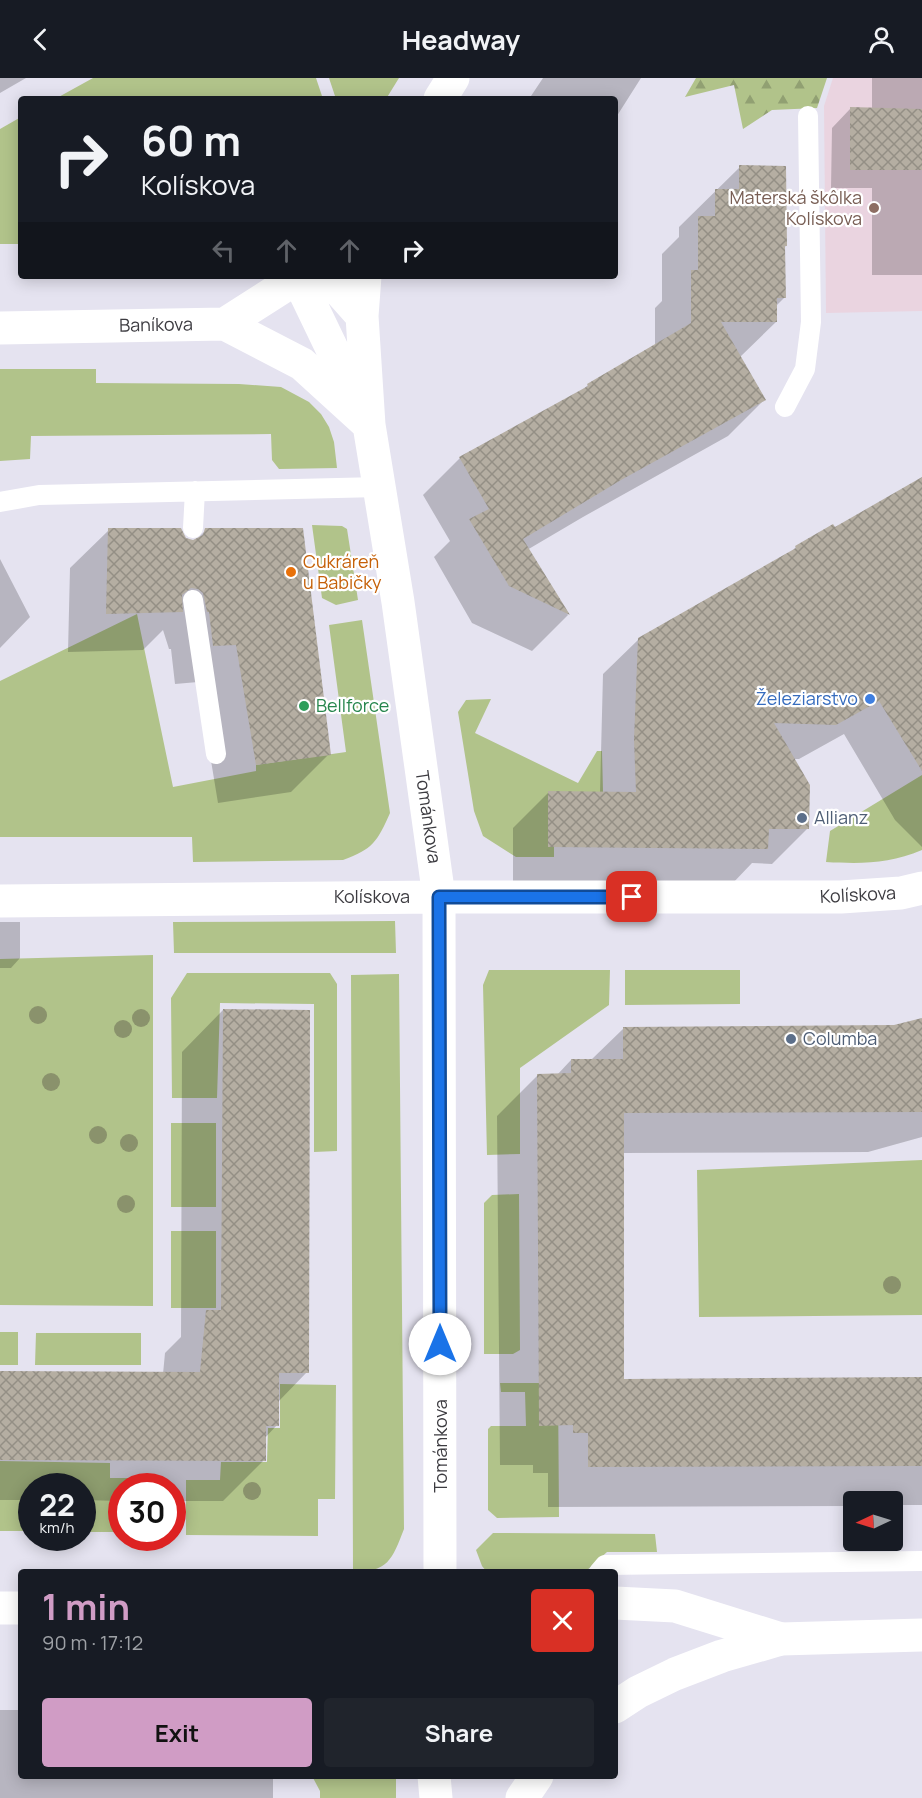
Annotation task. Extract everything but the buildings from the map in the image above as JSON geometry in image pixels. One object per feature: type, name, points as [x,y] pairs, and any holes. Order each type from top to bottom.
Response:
[{"type":"street","points":[[442,96],[453,78]]},
{"type":"street","points":[[225,324],[296,279]]},
{"type":"street","name":"Tománkova","points":[[300,279],[369,425]]},
{"type":"street","points":[[306,279],[338,289],[362,316]]},
{"type":"street","name":"Tománkova","points":[[365,279],[362,316],[369,425],[439,897],[440,1569]]},
{"type":"street","points":[[225,324],[302,364],[369,425]]},
{"type":"street","name":"Baníkova","points":[[0,328],[225,324]]},
{"type":"street","name":"Kolískova","points":[[1,901],[439,897],[841,897],[901,894],[922,888]]},
{"type":"street","points":[[618,1603],[675,1606],[781,1639]]},
{"type":"street","points":[[0,1608],[18,1608]]},
{"type":"street","points":[[618,1705],[638,1692],[675,1674],[722,1656],[781,1639],[922,1635]]},
{"type":"street","points":[[434,1779],[436,1798]]},
{"type":"street","points":[[522,1798],[535,1779]]},
{"type":"lane","points":[[785,407],[805,369],[811,322],[808,116]]},
{"type":"lane","points":[[0,502],[39,495],[380,487]]},
{"type":"lane","points":[[193,528],[195,491]]},
{"type":"lane","points":[[193,600],[216,754]]},
{"type":"lane","points":[[602,1569],[605,1565],[922,1561]]},
{"type":"shaded area","name":"Materská škôlka Kolískova","points":[[833,78],[922,78],[922,311],[826,313],[824,106]]},
{"type":"green space","points":[[93,78],[316,78],[322,96],[60,96]]},
{"type":"green space","points":[[329,78],[399,78],[388,96],[335,96]]},
{"type":"green space","points":[[696,78],[827,78],[817,108],[772,110],[743,129],[734,85],[685,97]]},
{"type":"green space","points":[[18,119],[18,244],[0,244],[0,129]]},
{"type":"green space","points":[[0,369],[96,369],[96,383],[239,384],[281,387],[309,402],[321,414],[334,442],[337,468],[279,469],[272,460],[271,434],[31,436],[30,459],[0,461]]},
{"type":"green space","points":[[312,525],[342,526],[347,529],[358,600],[336,605],[322,598]]},
{"type":"green space","points":[[137,614],[173,787],[256,771],[256,765],[346,752],[329,625],[362,620],[390,813],[373,843],[361,852],[343,860],[193,862],[192,837],[0,837],[0,681]]},
{"type":"green space","points":[[491,699],[475,733],[578,783],[597,751],[602,751],[603,792],[548,792],[548,847],[554,847],[554,857],[516,857],[483,836],[474,811],[458,712],[466,700]]},
{"type":"green space","points":[[922,775],[922,850],[910,855],[875,862],[826,862],[830,831]]},
{"type":"green space","points":[[395,921],[396,953],[174,953],[173,922]]},
{"type":"green space","points":[[153,955],[153,1306],[0,1305],[0,959]]},
{"type":"green space","points":[[489,970],[610,970],[609,1005],[520,1068],[520,1154],[487,1155],[483,985]]},
{"type":"green space","points":[[625,970],[740,970],[740,1004],[625,1005]]},
{"type":"green space","points":[[187,973],[330,973],[337,984],[337,1151],[314,1152],[314,1004],[220,1003],[217,1098],[172,1098],[171,998]]},
{"type":"green space","points":[[399,974],[404,1529],[392,1556],[376,1569],[353,1569],[351,975]]},
{"type":"green space","points":[[171,1123],[216,1123],[216,1207],[171,1207]]},
{"type":"green space","points":[[922,1160],[922,1315],[699,1317],[697,1170]]},
{"type":"green space","points":[[519,1194],[520,1350],[513,1354],[484,1354],[484,1203],[492,1195]]},
{"type":"green space","points":[[171,1231],[216,1231],[216,1308],[171,1308]]},
{"type":"green space","points":[[0,1332],[18,1332],[18,1365],[0,1365]]},
{"type":"green space","points":[[36,1333],[141,1333],[141,1365],[35,1365]]},
{"type":"green space","points":[[500,1383],[558,1383],[559,1517],[497,1518],[488,1510],[488,1429],[491,1426],[526,1426],[525,1392],[501,1392]]},
{"type":"green space","points":[[280,1384],[336,1385],[335,1499],[318,1499],[318,1536],[186,1535],[186,1480],[220,1480],[221,1462],[267,1462],[268,1428],[280,1428]]},
{"type":"green space","points":[[0,1461],[110,1463],[108,1532],[96,1532],[96,1473],[18,1473],[18,1531],[0,1531]]},
{"type":"green space","points":[[493,1533],[655,1534],[657,1552],[607,1552],[588,1569],[484,1569],[476,1550]]},
{"type":"green space","points":[[314,1779],[396,1779],[396,1798],[320,1798],[320,1791]]},
{"type":"place","name":"Materská škôlka Kolískova","points":[[874,208]]},
{"type":"place","name":"Cukráreň u Babičky","points":[[291,572]]},
{"type":"place","name":"Železiarstvo","points":[[870,699]]},
{"type":"place","name":"Bellforce","points":[[304,706]]},
{"type":"place","name":"Allianz","points":[[802,818]]},
{"type":"place","name":"Columba","points":[[791,1039]]},
{"type":"route","points":[[440,1344],[439,897],[632,897]]}]
